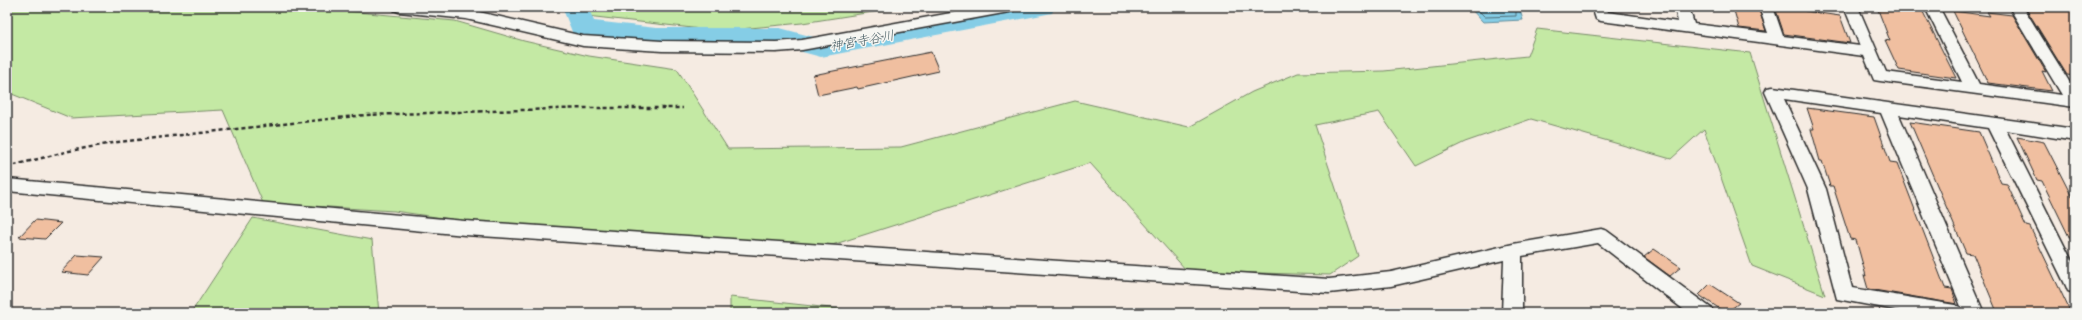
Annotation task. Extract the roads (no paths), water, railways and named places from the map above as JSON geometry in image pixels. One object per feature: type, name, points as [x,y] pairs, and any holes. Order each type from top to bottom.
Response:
[{"type":"street","points":[[399,7],[466,14],[583,40],[662,46],[776,47],[806,44],[1009,7]]},
{"type":"street","points":[[1599,7],[1601,16],[1870,52]]},
{"type":"street","points":[[1682,7],[1687,28]]},
{"type":"street","points":[[1766,7],[1777,39]]},
{"type":"street","points":[[1851,7],[1880,76],[2074,102]]},
{"type":"street","points":[[1932,7],[1973,88]]},
{"type":"street","points":[[2016,7],[2074,102]]},
{"type":"street","points":[[1955,313],[1844,294],[1817,189],[1773,92],[2075,135]]},
{"type":"street","points":[[1888,109],[1974,313]]},
{"type":"street","points":[[1994,123],[2075,286]]},
{"type":"street","points":[[7,185],[465,228],[1329,286],[1390,279],[1513,251],[1601,236],[1704,313]]},
{"type":"street","points":[[1512,313],[1513,251]]},
{"type":"water","points":[[1469,7],[1519,7],[1523,20],[1483,22]]},
{"type":"waterway","name":"神宮寺谷川","points":[[575,7],[583,28],[656,37],[780,37],[821,48],[1042,7]]}]
